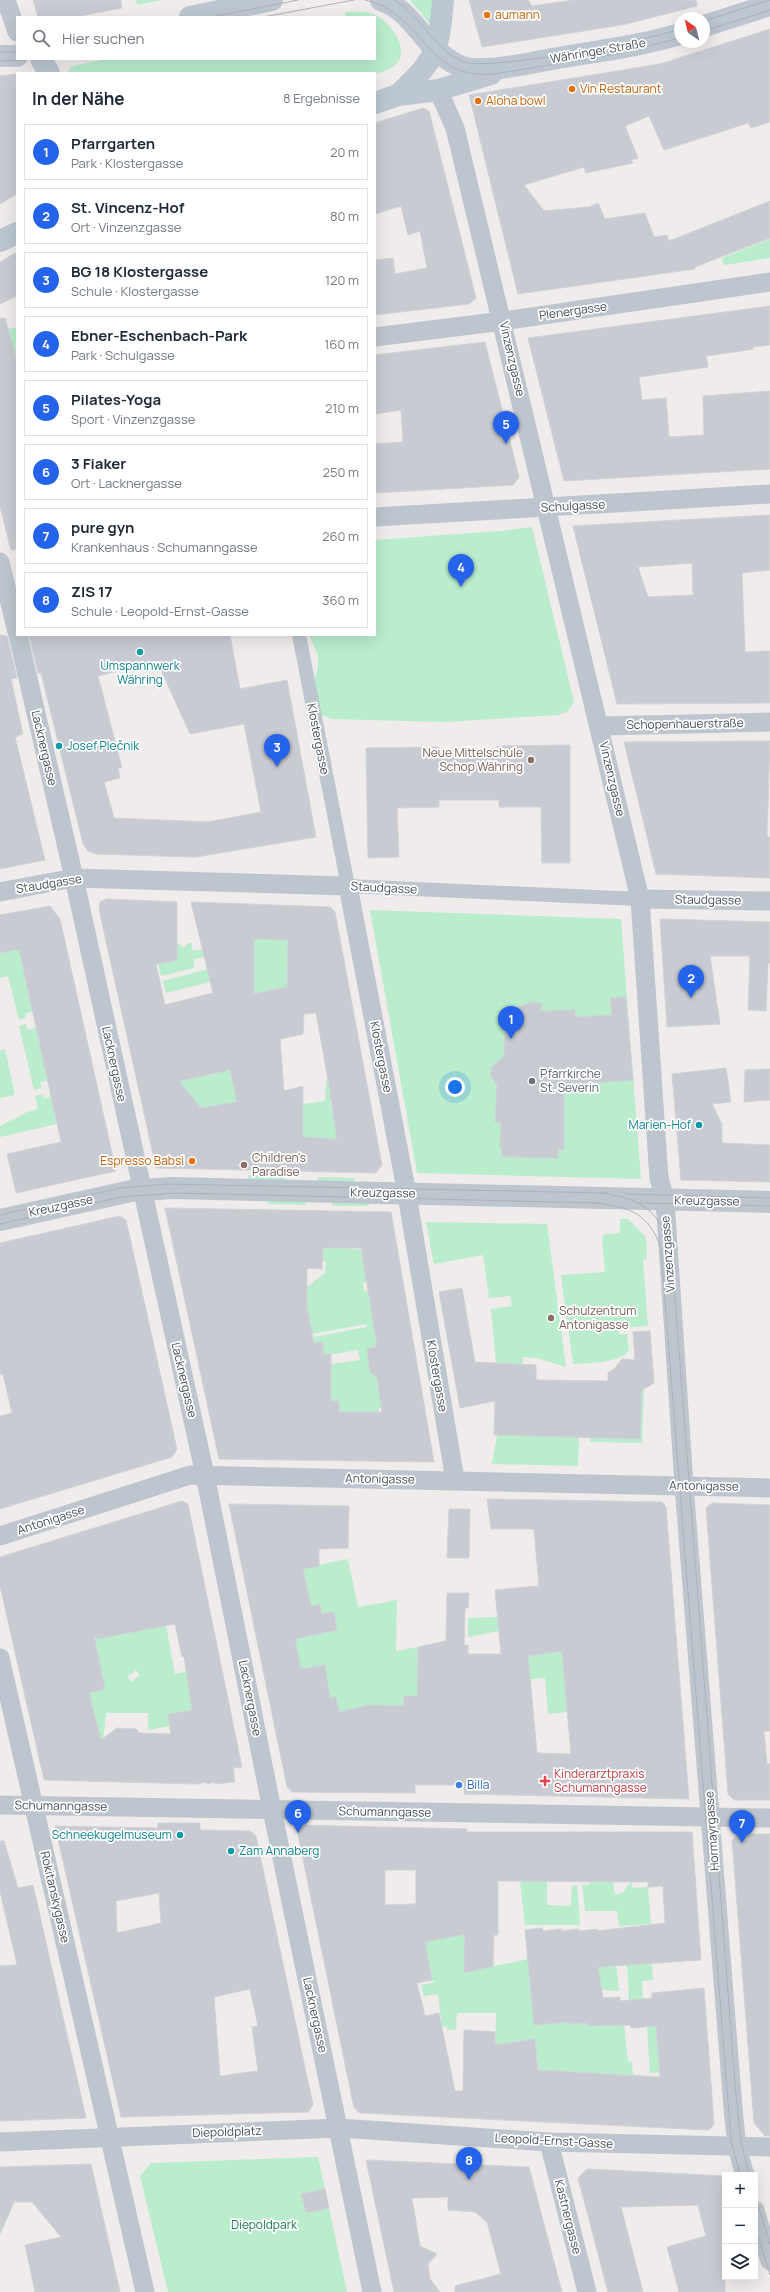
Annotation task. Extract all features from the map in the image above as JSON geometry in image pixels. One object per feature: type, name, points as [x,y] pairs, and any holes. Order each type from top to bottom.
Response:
[{"type":"main road","points":[[195,16],[272,0]]},
{"type":"main road","points":[[382,0],[403,12],[436,50]]},
{"type":"main road","points":[[436,50],[441,32],[443,0]]},
{"type":"main road","points":[[710,24],[770,5]]},
{"type":"main road","name":"Währinger Straße","points":[[398,95],[428,65],[436,50],[454,63],[471,69],[483,70],[632,46],[674,36]]},
{"type":"main road","points":[[0,56],[16,56]]},
{"type":"main road","points":[[42,60],[49,72]]},
{"type":"main road","name":"Währinger Straße","points":[[376,102],[398,95],[438,90],[516,65]]},
{"type":"main road","points":[[0,242],[16,233]]},
{"type":"street","points":[[6,0],[16,29]]},
{"type":"street","name":"Vinzenzgasse","points":[[438,90],[455,128],[503,322],[640,899],[658,1178],[664,1200],[684,1486]]},
{"type":"street","name":"Plenergasse","points":[[376,337],[503,322],[770,282]]},
{"type":"street","name":"Schulgasse","points":[[376,517],[770,494]]},
{"type":"street","points":[[0,562],[14,600],[16,621]]},
{"type":"street","name":"Lacknergasse","points":[[18,636],[74,878],[205,1475],[272,1810],[339,2128]]},
{"type":"street","name":"Klostergasse","points":[[299,636],[407,1193],[455,1480]]},
{"type":"street","name":"Schopenhauerstraße","points":[[599,726],[770,722]]},
{"type":"street","name":"Staudgasse","points":[[0,892],[74,878],[348,886],[640,899],[770,901]]},
{"type":"street","name":"Kreuzgasse","points":[[0,1220],[142,1190],[172,1188],[770,1202]]},
{"type":"street","name":"Antonigasse","points":[[0,1536],[190,1475],[770,1488]]},
{"type":"street","name":"Hormayrgasse","points":[[684,1486],[737,2148],[743,2172]]},
{"type":"street","name":"Rokitanskygasse","points":[[0,1658],[108,2136]]},
{"type":"street","name":"Schumanngasse","points":[[0,1805],[770,1818]]},
{"type":"street","points":[[339,2128],[372,2292]]},
{"type":"street","name":"Diepoldplatz","points":[[108,2136],[339,2128]]},
{"type":"street","name":"Leopold-Ernst-Gasse","points":[[339,2128],[549,2142],[737,2148],[770,2147]]},
{"type":"street","points":[[0,2142],[108,2136],[145,2292]]},
{"type":"street","name":"Kastnergasse","points":[[549,2142],[587,2292]]},
{"type":"street","points":[[758,2220],[770,2261]]},
{"type":"green space","points":[[136,0],[162,0],[137,5]]},
{"type":"green space","points":[[410,0],[435,0],[430,24]]},
{"type":"green space","points":[[345,12],[370,13],[373,14],[384,21],[389,26],[398,38],[401,52],[400,58],[393,67],[376,74],[376,72],[68,72],[72,66],[103,60],[376,60],[376,16],[346,16]]},
{"type":"green space","points":[[770,239],[770,258],[724,265],[722,258]]},
{"type":"green space","points":[[16,327],[16,357],[13,346],[7,347],[4,330]]},
{"type":"green space","points":[[532,527],[574,702],[568,711],[558,715],[445,722],[331,719],[320,714],[313,685],[318,666],[318,655],[309,636],[376,636],[376,540],[501,531]]},
{"type":"green space","points":[[370,910],[621,919],[641,1179],[417,1173]]},
{"type":"green space","points":[[32,938],[33,1011],[25,1014],[26,1018],[19,1020],[8,976],[0,978],[0,953],[6,952],[4,944]]},
{"type":"green space","points":[[254,939],[288,940],[287,987],[254,994]]},
{"type":"green space","points":[[177,942],[183,948],[189,943],[192,943],[192,950],[204,950],[204,957],[194,959],[194,968],[161,976],[158,964],[177,960]]},
{"type":"green space","points":[[208,969],[210,982],[166,993],[163,981]]},
{"type":"green space","points":[[26,1024],[28,1030],[36,1027],[48,1081],[40,1082],[42,1088],[34,1090],[19,1026]]},
{"type":"green space","points":[[5,1049],[15,1095],[0,1098],[0,1051]]},
{"type":"green space","points":[[228,1061],[237,1102],[202,1108],[200,1106],[195,1110],[176,1078]]},
{"type":"green space","points":[[331,1079],[335,1098],[330,1100],[332,1113],[339,1113],[340,1140],[303,1138],[303,1104],[325,1101],[326,1081]]},
{"type":"green space","points":[[43,1094],[44,1099],[52,1096],[57,1124],[0,1137],[0,1126],[27,1112],[38,1109],[35,1096]]},
{"type":"green space","points":[[248,1175],[285,1176],[285,1180],[248,1180]]},
{"type":"green space","points":[[318,1177],[355,1178],[355,1182],[318,1181]]},
{"type":"green space","points":[[268,1200],[305,1201],[305,1205],[268,1204]]},
{"type":"green space","points":[[332,1202],[369,1202],[369,1206],[332,1206]]},
{"type":"green space","points":[[620,1219],[628,1219],[646,1237],[647,1259],[643,1260],[648,1326],[619,1328],[619,1334],[627,1334],[629,1351],[624,1355],[603,1362],[573,1364],[561,1275],[605,1272],[602,1237],[606,1234],[620,1233]]},
{"type":"green space","points":[[426,1222],[547,1224],[566,1367],[537,1358],[523,1357],[523,1364],[496,1363],[491,1309],[512,1306],[510,1296],[489,1298],[483,1255],[434,1264]]},
{"type":"green space","points":[[323,1242],[344,1243],[344,1248],[362,1250],[367,1282],[363,1283],[364,1291],[369,1291],[378,1344],[375,1344],[376,1350],[370,1365],[370,1372],[377,1375],[383,1407],[380,1408],[377,1413],[339,1412],[339,1401],[331,1401],[331,1364],[360,1360],[358,1350],[317,1357],[324,1355],[322,1342],[314,1343],[313,1337],[367,1327],[366,1324],[312,1334],[307,1308],[307,1287],[325,1273],[326,1262],[323,1261]]},
{"type":"green space","points":[[642,1383],[644,1389],[642,1443],[590,1442],[590,1437],[640,1439]]},
{"type":"green space","points":[[497,1435],[579,1436],[578,1466],[492,1464]]},
{"type":"green space","points":[[348,1559],[358,1607],[397,1600],[396,1651],[418,1647],[417,1696],[404,1696],[403,1706],[367,1705],[339,1712],[336,1697],[310,1701],[302,1684],[327,1678],[325,1665],[298,1670],[295,1640],[277,1573]],"holes":[[[309,1597],[311,1606],[322,1614],[296,1620]]]},
{"type":"green space","points":[[498,1617],[499,1631],[468,1637],[468,1618]]},
{"type":"green space","points":[[166,1625],[175,1674],[188,1671],[190,1693],[197,1709],[168,1714],[170,1726],[148,1730],[148,1713],[106,1713],[103,1744],[75,1728],[89,1693],[105,1689],[94,1639]],"holes":[[[136,1670],[140,1675],[131,1682],[127,1677]]]},
{"type":"green space","points":[[562,1651],[567,1712],[548,1714],[545,1678],[504,1682],[501,1659]]},
{"type":"green space","points":[[520,1881],[547,1881],[547,1905],[571,1906],[572,1886],[577,1885],[580,1925],[525,1925]]},
{"type":"green space","points":[[590,1881],[613,1881],[615,1895],[623,1892],[631,1882],[633,1888],[648,1887],[651,1924],[619,1926],[617,1911],[585,1911],[582,1885],[590,1885]]},
{"type":"green space","points":[[465,1923],[465,1972],[528,1959],[616,1964],[619,1991],[531,1985],[534,2023],[588,2023],[588,2026],[624,2025],[628,2061],[632,2062],[633,2075],[539,2070],[535,2039],[519,2042],[494,2084],[496,2013],[457,2013],[456,2030],[447,2030],[447,2026],[442,2027],[438,1994],[424,1996],[421,1985],[435,1982],[432,1980],[423,1931]]},
{"type":"green space","points":[[651,1949],[653,1980],[642,1981],[643,1999],[629,2001],[627,1965]]},
{"type":"green space","points":[[670,2025],[667,2042],[657,2043],[658,2054],[668,2053],[674,2072],[650,2073],[647,2027]]},
{"type":"green space","name":"Diepoldpark","points":[[318,2157],[347,2292],[168,2292],[140,2176],[151,2163]]},
{"type":"building","points":[[33,0],[121,0],[122,8],[80,16],[38,16]]},
{"type":"building","points":[[469,0],[528,0],[532,6],[573,0],[696,0],[697,6],[622,25],[482,47]]},
{"type":"building","points":[[770,29],[770,122],[751,128],[748,123],[664,150],[649,116],[625,126],[638,158],[631,160],[633,163],[586,173],[584,167],[524,185],[544,211],[589,207],[598,203],[605,219],[645,213],[654,237],[667,235],[669,241],[770,201],[770,238],[695,267],[695,269],[518,294],[469,95],[660,64]]},
{"type":"building","points":[[16,74],[16,195],[0,204],[0,76]]},
{"type":"building","points":[[423,108],[429,111],[476,298],[469,304],[376,315],[376,260],[393,258],[395,274],[427,268],[420,231],[408,235],[401,206],[376,214],[376,123]]},
{"type":"building","points":[[16,253],[16,296],[0,304],[0,262]]},
{"type":"building","points":[[770,306],[770,345],[753,347],[753,349],[748,350],[706,356],[708,367],[639,377],[642,400],[666,398],[669,437],[704,435],[703,396],[770,391],[770,469],[564,481],[528,338]]},
{"type":"building","points":[[0,318],[5,318],[16,357],[16,549],[11,550],[0,506]]},
{"type":"building","points":[[485,342],[519,477],[513,485],[376,493],[376,444],[403,442],[401,410],[376,414],[376,355]]},
{"type":"building","points":[[770,515],[770,570],[742,573],[745,652],[770,651],[770,703],[617,704],[573,526]],"holes":[[[692,563],[693,595],[648,597],[638,567]]]},
{"type":"building","points":[[0,635],[7,636],[17,678],[11,679],[23,734],[15,737],[45,860],[0,869]]},
{"type":"building","points":[[29,636],[230,636],[240,689],[287,680],[316,837],[196,857],[96,854],[88,851],[83,844],[41,673],[38,673]],"holes":[[[157,661],[190,734],[244,724],[261,812],[208,822],[114,818],[104,782],[120,778],[118,768],[122,768],[98,676]]]},
{"type":"building","points":[[770,741],[767,835],[770,838],[770,878],[656,874],[624,742]]},
{"type":"building","points":[[570,745],[570,863],[542,863],[541,807],[499,807],[499,800],[439,800],[439,807],[397,808],[399,857],[368,858],[366,748],[439,747],[439,754],[497,753],[497,746]]},
{"type":"building","points":[[107,899],[177,902],[177,960],[156,964],[165,1005],[213,993],[191,902],[330,907],[335,912],[382,1165],[376,1173],[156,1168],[99,909],[100,902]],"holes":[[[254,939],[288,940],[287,987],[254,994]],[[316,1013],[337,1139],[303,1137],[303,1086],[284,1091],[280,1039],[303,1034],[304,1014]],[[230,1070],[237,1102],[201,1108],[179,1081]]]},
{"type":"building","points":[[50,906],[60,919],[116,1171],[16,1193],[7,1154],[61,1142],[19,949],[0,953],[0,915]]},
{"type":"building","points":[[660,919],[770,922],[770,963],[768,963],[766,1011],[748,1010],[750,956],[710,956],[720,1024],[667,1027]]},
{"type":"building","name":"Pfarrkirche St. Severin","points":[[626,997],[633,1080],[564,1085],[564,1150],[558,1149],[558,1158],[502,1157],[502,1147],[500,1147],[501,1122],[495,1122],[497,1085],[491,1077],[491,1068],[504,1056],[505,1025],[515,1008],[532,1002],[542,1004],[540,1011],[575,1010],[575,1017],[612,1015],[610,998]]},
{"type":"building","name":"Marien-Hof","points":[[726,1068],[731,1102],[712,1104],[722,1124],[722,1143],[770,1145],[770,1182],[681,1180],[672,1074]]},
{"type":"building","points":[[770,1069],[770,1100],[744,1102],[745,1070]]},
{"type":"building","points":[[165,1208],[391,1212],[434,1462],[219,1459]],"holes":[[[323,1248],[361,1248],[377,1344],[375,1344],[376,1347],[367,1349],[370,1372],[377,1378],[382,1412],[339,1412],[339,1401],[331,1401],[331,1354],[324,1355],[322,1342],[314,1343],[307,1308],[307,1268],[322,1269]]]},
{"type":"building","points":[[120,1216],[126,1220],[177,1449],[172,1457],[0,1509],[0,1416],[12,1413],[3,1374],[0,1375],[0,1243]]},
{"type":"building","points":[[462,1288],[475,1362],[536,1365],[536,1380],[608,1381],[608,1373],[614,1369],[622,1359],[635,1360],[633,1332],[650,1331],[654,1383],[642,1390],[640,1439],[494,1435],[495,1401],[460,1408],[439,1292]]},
{"type":"building","points":[[487,1499],[662,1502],[666,1507],[689,1799],[464,1794],[464,1785],[415,1785],[415,1793],[292,1792],[287,1787],[229,1504],[349,1506],[348,1548],[319,1549],[319,1566],[303,1569],[311,1606],[320,1604],[322,1614],[334,1612],[337,1630],[295,1639],[301,1669],[325,1665],[330,1698],[336,1697],[339,1712],[369,1705],[403,1706],[404,1696],[417,1696],[418,1647],[446,1641],[447,1593],[469,1593],[468,1608],[465,1608],[464,1645],[468,1645],[468,1654],[501,1654],[495,1590],[539,1586],[534,1529],[491,1529]],"holes":[[[562,1651],[571,1754],[537,1753],[528,1656]]]},
{"type":"building","points":[[182,1501],[188,1504],[242,1767],[233,1768],[235,1782],[215,1784],[215,1782],[207,1784],[207,1782],[196,1784],[44,1780],[0,1586],[0,1557]],"holes":[[[175,1624],[182,1657],[184,1656],[192,1710],[168,1714],[171,1734],[139,1733],[136,1729],[117,1728],[101,1740],[89,1693],[105,1689],[94,1635],[97,1639]]]},
{"type":"building","points":[[712,1503],[770,1505],[770,1731],[764,1731],[767,1764],[770,1764],[770,1800],[734,1800],[728,1794],[706,1508]]},
{"type":"building","points":[[449,1509],[470,1509],[469,1558],[447,1558]]},
{"type":"building","points":[[158,1823],[200,1823],[200,1830],[250,1831],[256,1836],[313,2105],[308,2112],[121,2117],[55,1826],[158,1828]],"holes":[[[159,1893],[161,1923],[117,1933],[116,1901]],[[250,1989],[258,2026],[252,2027],[258,2071],[220,2076],[214,1997]]]},
{"type":"building","points":[[296,1825],[467,1829],[467,1832],[692,1832],[701,1960],[598,1967],[603,1998],[620,1997],[620,2001],[652,1998],[652,1993],[704,1988],[714,2124],[709,2130],[360,2113],[354,2108]],"holes":[[[385,1870],[416,1870],[416,1904],[385,1905]],[[498,1881],[648,1882],[648,1887],[663,1886],[665,1923],[597,1931],[597,1929],[579,1931],[579,1929],[543,1931],[542,1928],[525,1930],[534,2025],[569,2022],[569,2024],[588,2023],[588,2026],[630,2025],[631,2028],[656,2026],[660,2077],[538,2070],[535,2039],[495,2045],[495,2032],[464,2030],[463,2091],[455,2091],[439,2013],[425,2016],[417,1983],[432,1980],[425,1942],[465,1934],[464,1973],[493,1966],[494,1935],[498,1935]]]},
{"type":"building","points":[[738,1834],[770,1834],[770,2136],[765,2136],[754,2123],[732,1840]]},
{"type":"building","points":[[0,1841],[4,1841],[18,1888],[33,1885],[86,2118],[0,2121],[0,1966],[17,1965],[0,1891]]},
{"type":"building","points":[[366,2160],[529,2167],[562,2292],[455,2292],[455,2286],[501,2274],[487,2222],[475,2212],[448,2210],[448,2197],[412,2198],[420,2246],[437,2254],[428,2264],[430,2279],[440,2292],[394,2292]]},
{"type":"building","points":[[91,2164],[120,2292],[35,2292],[25,2245],[61,2237],[32,2202],[15,2202],[15,2200],[0,2234],[0,2167]]},
{"type":"building","points":[[587,2169],[722,2176],[722,2280],[725,2280],[725,2292],[679,2292],[667,2247],[706,2236],[698,2205],[621,2207],[643,2292],[608,2292],[578,2178]]},
{"type":"building","points":[[325,2189],[329,2208],[306,2213],[301,2194]]},
{"type":"tram line","points":[[217,16],[298,0]]},
{"type":"tram line","points":[[268,16],[354,0]]},
{"type":"tram line","points":[[365,0],[385,7],[400,18],[438,57],[453,67],[471,73],[494,74],[617,54],[674,40]]},
{"type":"tram line","points":[[394,0],[412,14],[435,40],[451,55],[461,61],[476,64],[501,63],[568,54],[674,31]]},
{"type":"tram line","points":[[710,19],[770,0]]},
{"type":"tram line","points":[[710,29],[770,10]]},
{"type":"tram line","points":[[0,52],[16,52]]},
{"type":"tram line","points":[[0,61],[22,60]]},
{"type":"tram line","points":[[0,1215],[121,1188],[167,1184],[607,1193]]},
{"type":"tram line","points":[[0,1224],[121,1197],[175,1193],[601,1203]]},
{"type":"tram line","points":[[601,1193],[629,1199],[641,1204],[650,1211],[664,1230],[669,1243],[672,1258],[735,2084],[741,2142],[748,2172]]},
{"type":"tram line","points":[[625,1194],[770,1198]]},
{"type":"tram line","points":[[596,1203],[619,1207],[637,1214],[645,1220],[651,1228],[661,1249],[731,2140],[739,2172]]},
{"type":"tram line","points":[[639,1203],[770,1206]]},
{"type":"tram line","points":[[758,2205],[770,2244]]},
{"type":"tram line","points":[[758,2236],[770,2275]]},
{"type":"place","name":"aumann","points":[[487,15]]},
{"type":"place","name":"Vin Restaurant","points":[[572,89]]},
{"type":"place","name":"Aloha bowl","points":[[478,101]]},
{"type":"place","name":"Pilates-Yoga","points":[[506,444]]},
{"type":"place","name":"Ebner-Eschenbach-Park","points":[[461,587]]},
{"type":"place","name":"Umspannwerk Währing","points":[[140,652]]},
{"type":"place","name":"Josef Plečnik","points":[[59,746]]},
{"type":"place","name":"Neue Mittelschule Schop Währing","points":[[531,760]]},
{"type":"place","name":"BG 18 Klostergasse","points":[[277,767]]},
{"type":"place","name":"St. Vincenz-Hof","points":[[691,998]]},
{"type":"place","name":"Pfarrgarten","points":[[511,1039]]},
{"type":"place","name":"Pfarrkirche St. Severin","points":[[532,1081]]},
{"type":"place","name":"Marien-Hof","points":[[699,1125]]},
{"type":"place","name":"Espresso Babsi","points":[[192,1161]]},
{"type":"place","name":"Children's Paradise","points":[[244,1165]]},
{"type":"place","name":"Schulzentrum Antonigasse","points":[[551,1318]]},
{"type":"place","name":"Kinderarztpraxis Schumanngasse","points":[[545,1781]]},
{"type":"place","name":"Billa","points":[[459,1785]]},
{"type":"place","name":"3 Fiaker","points":[[298,1833]]},
{"type":"place","name":"Schneekugelmuseum","points":[[180,1835]]},
{"type":"place","name":"pure gyn","points":[[742,1843]]},
{"type":"place","name":"Zam Annaberg","points":[[231,1851]]},
{"type":"place","name":"ZIS 17","points":[[469,2180]]}]
